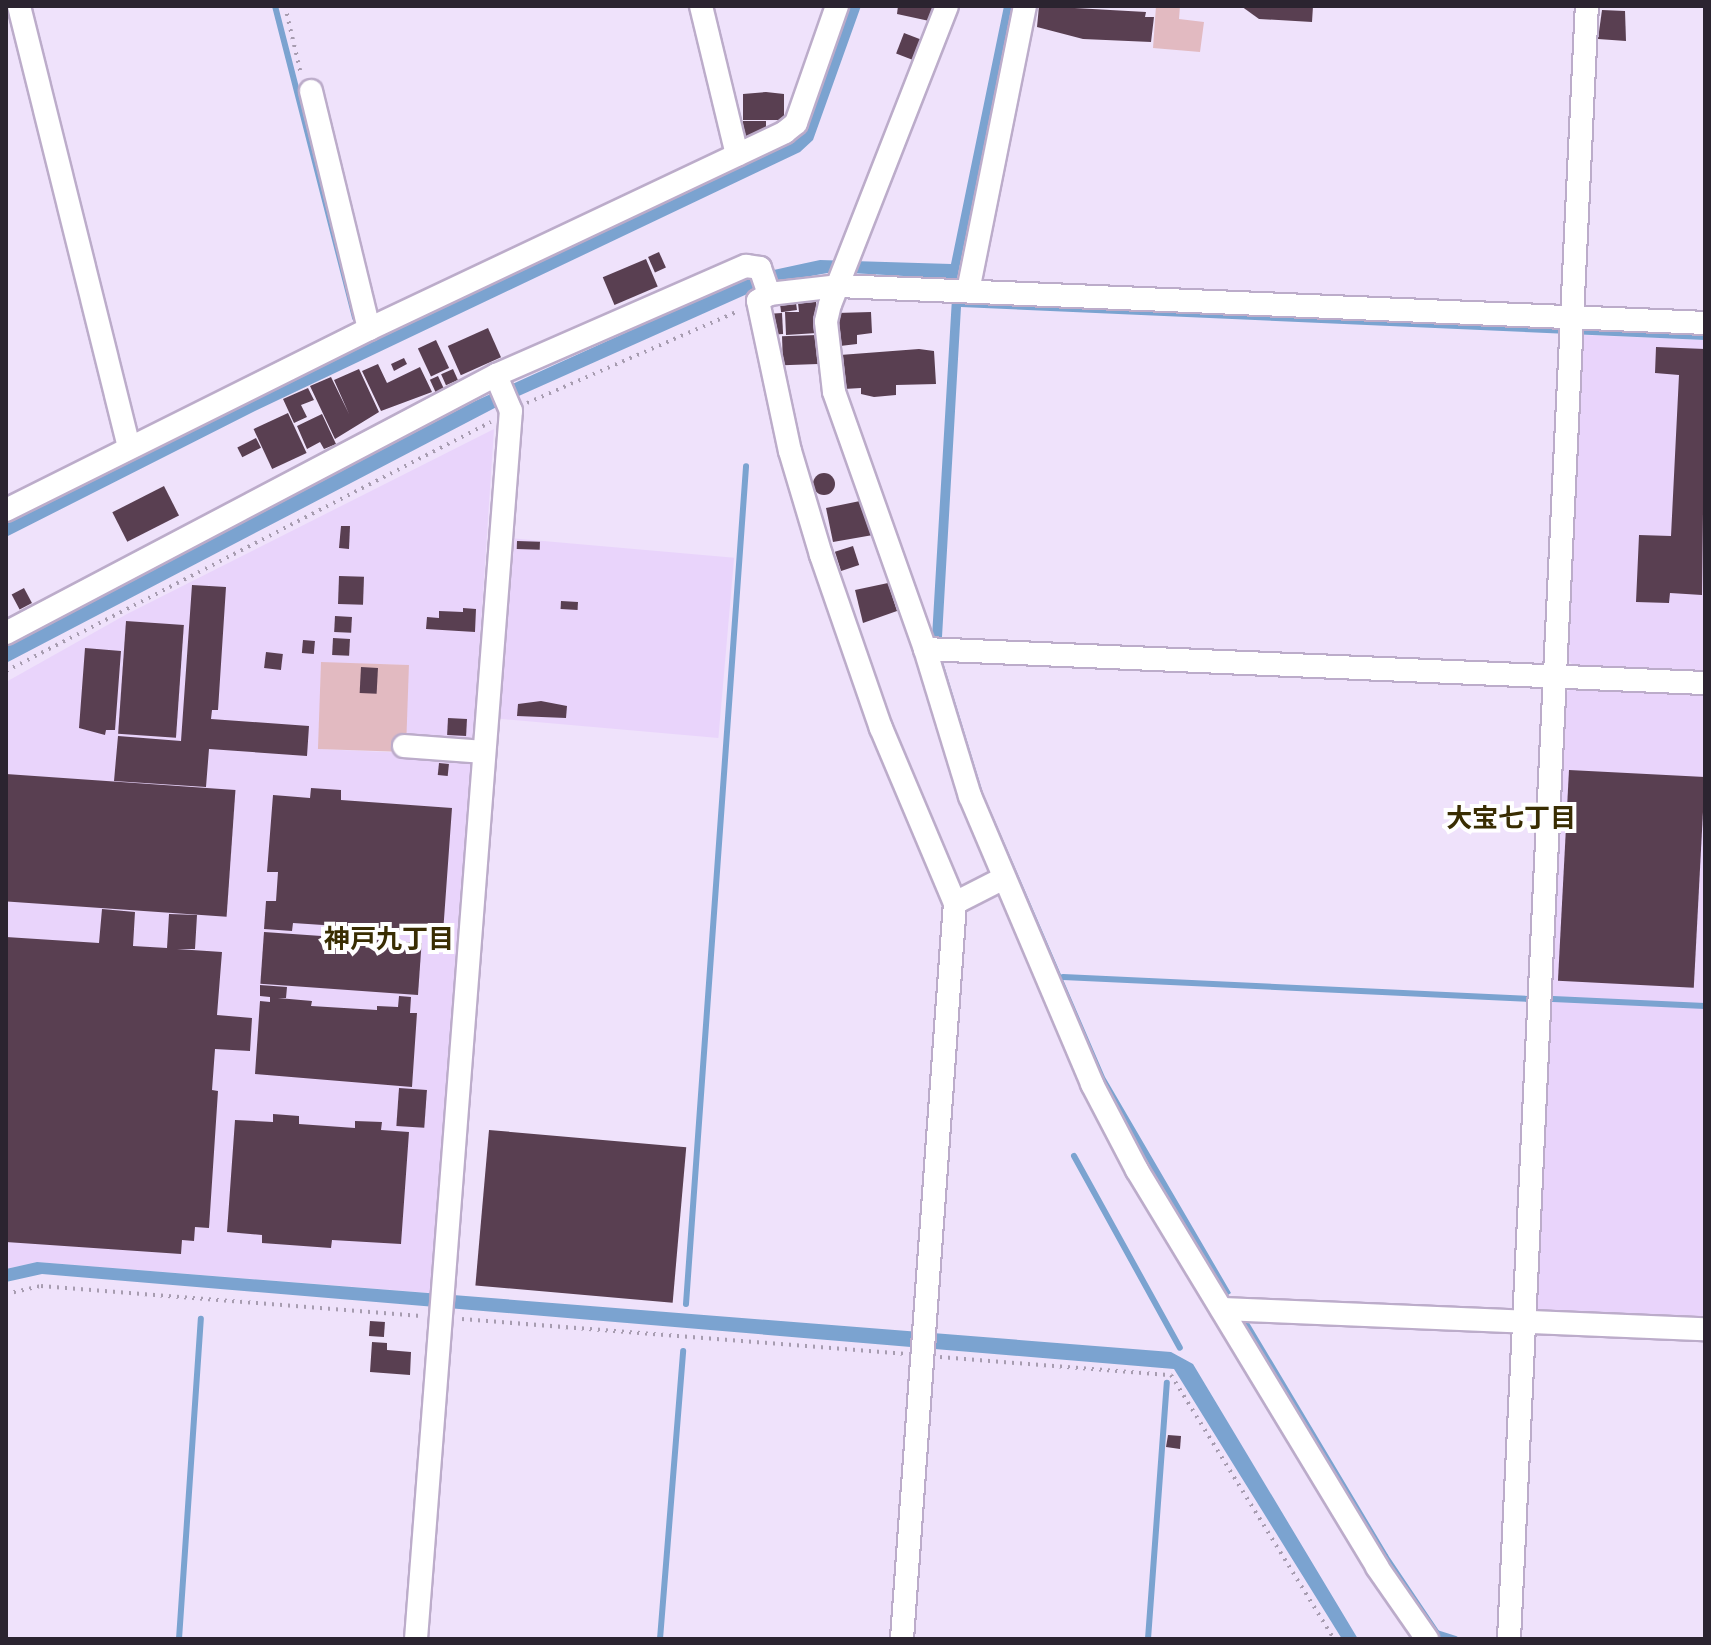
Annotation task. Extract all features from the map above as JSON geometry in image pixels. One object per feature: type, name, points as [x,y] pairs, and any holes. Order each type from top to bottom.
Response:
[{"type":"street","points":[[19,6],[129,446]]},
{"type":"street","points":[[701,6],[737,155]]},
{"type":"street","points":[[6,510],[129,446],[737,155],[796,123],[837,6]]},
{"type":"street","points":[[947,6],[826,322],[834,392],[925,649],[970,796],[1092,1084],[1137,1170],[1377,1567],[1427,1639]]},
{"type":"street","points":[[968,291],[1025,6]]},
{"type":"street","points":[[1509,1639],[1587,6]]},
{"type":"street","points":[[311,91],[369,329]]},
{"type":"street","points":[[6,633],[498,380],[746,266],[760,268],[790,451],[844,628],[955,903],[902,1639]]},
{"type":"street","points":[[765,295],[840,283],[1571,327],[1705,323]]},
{"type":"street","points":[[416,1639],[510,409],[498,380]]},
{"type":"street","points":[[925,649],[1705,683]]},
{"type":"street","points":[[404,746],[484,752]]},
{"type":"street","points":[[955,903],[1004,878]]},
{"type":"street","points":[[1222,1309],[1705,1329]]},
{"type":"path","points":[[285,6],[306,90],[311,91]]},
{"type":"path","points":[[6,671],[510,409],[765,295]]},
{"type":"path","points":[[6,1294],[41,1286],[441,1308],[923,1345],[1171,1375],[1334,1639]]},
{"type":"shaded area","points":[[1156,6],[1180,6],[1179,19],[1204,22],[1200,52],[1153,48]]},
{"type":"shaded area","points":[[1583,335],[1705,340],[1705,672],[1575,667],[1566,658]]},
{"type":"shaded area","points":[[494,429],[473,745],[404,740],[408,665],[321,663],[319,749],[472,756],[431,1293],[37,1262],[6,1269],[6,682],[127,614]]},
{"type":"shaded area","points":[[509,538],[734,558],[718,738],[493,718]]},
{"type":"shaded area","points":[[321,662],[409,665],[406,752],[318,749]]},
{"type":"shaded area","points":[[1573,688],[1705,694],[1705,1319],[1542,1314],[1534,1304],[1564,694]]},
{"type":"water","points":[[849,6],[861,6],[813,140],[800,152],[255,411],[6,537],[6,524],[238,404],[794,139],[805,127]]},
{"type":"water","points":[[1004,6],[1014,6],[957,279],[833,272],[772,283],[512,399],[6,663],[6,646],[473,402],[755,274],[820,260],[951,264]]},
{"type":"water","points":[[952,298],[1705,332],[1705,340],[961,307],[942,637],[932,637]]},
{"type":"water","points":[[943,662],[983,793],[1105,1077],[1231,1293],[1225,1297],[1100,1079],[978,796],[937,663]]},
{"type":"water","points":[[37,1262],[1171,1352],[1193,1364],[1358,1639],[1342,1639],[1174,1369],[42,1274],[6,1282],[6,1269]]},
{"type":"building","points":[[898,6],[938,6],[934,22],[897,14]]},
{"type":"building","points":[[1039,6],[1146,12],[1145,17],[1154,17],[1151,42],[1083,39],[1037,27]]},
{"type":"building","points":[[1241,6],[1313,6],[1312,22],[1259,19]]},
{"type":"building","points":[[1602,10],[1625,11],[1626,41],[1598,39]]},
{"type":"building","points":[[904,33],[927,42],[919,62],[896,54]]},
{"type":"building","points":[[743,94],[784,94],[784,120],[743,120]]},
{"type":"building","points":[[743,121],[766,121],[766,129],[743,138]]},
{"type":"building","points":[[659,252],[666,268],[655,272],[648,257]]},
{"type":"building","points":[[646,259],[658,287],[614,305],[603,277]]},
{"type":"building","points":[[816,302],[817,333],[786,335],[785,312],[799,312],[798,303]]},
{"type":"building","points":[[796,303],[797,310],[781,312],[780,305]]},
{"type":"building","points":[[871,312],[872,333],[857,335],[857,344],[840,346],[837,313]]},
{"type":"building","points":[[774,313],[782,313],[783,334],[775,334]]},
{"type":"building","points":[[488,328],[501,357],[461,375],[448,346]]},
{"type":"building","points":[[817,335],[818,364],[783,365],[782,336]]},
{"type":"building","points":[[436,340],[449,368],[431,377],[418,348]]},
{"type":"building","points":[[1656,347],[1705,349],[1702,595],[1670,593],[1669,603],[1636,602],[1639,535],[1671,536],[1679,375],[1655,373]]},
{"type":"building","points":[[919,349],[934,351],[936,384],[896,385],[896,395],[874,397],[861,394],[861,388],[844,389],[840,355]]},
{"type":"building","points":[[404,358],[407,364],[394,371],[391,364]]},
{"type":"building","points":[[378,364],[387,383],[420,367],[432,392],[381,411],[362,371]]},
{"type":"building","points":[[359,369],[379,412],[335,439],[310,386],[331,377],[349,414],[334,380]]},
{"type":"building","points":[[453,369],[458,380],[446,385],[441,374]]},
{"type":"building","points":[[438,376],[444,389],[436,392],[430,380]]},
{"type":"building","points":[[308,388],[314,400],[301,405],[307,417],[294,423],[283,399]]},
{"type":"building","points":[[288,413],[307,453],[272,469],[254,429]]},
{"type":"building","points":[[322,414],[336,444],[324,449],[320,442],[307,449],[297,426]]},
{"type":"building","points":[[256,438],[261,448],[242,457],[237,448]]},
{"type":"building","points":[[824,473],[835,484],[824,495],[813,484]]},
{"type":"building","points":[[164,486],[179,515],[127,542],[112,512]]},
{"type":"building","points":[[860,501],[873,535],[833,542],[826,508]]},
{"type":"building","points":[[341,526],[350,526],[349,549],[339,548]]},
{"type":"building","points":[[517,541],[540,542],[540,550],[517,549]]},
{"type":"building","points":[[853,546],[859,565],[841,571],[835,552]]},
{"type":"building","points":[[339,576],[364,577],[363,605],[338,604]]},
{"type":"building","points":[[888,583],[897,611],[863,623],[855,590]]},
{"type":"building","points":[[192,585],[226,587],[218,710],[212,710],[211,719],[309,726],[307,756],[209,749],[206,787],[114,781],[118,736],[181,741]]},
{"type":"building","points":[[24,588],[32,603],[20,610],[12,595]]},
{"type":"building","points":[[561,601],[578,602],[578,610],[561,609]]},
{"type":"building","points":[[463,608],[476,609],[475,632],[426,629],[427,617],[439,618],[439,611],[463,612]]},
{"type":"building","points":[[335,616],[352,617],[351,633],[334,632]]},
{"type":"building","points":[[126,621],[184,625],[176,738],[118,734]]},
{"type":"building","points":[[333,638],[350,639],[349,656],[332,655]]},
{"type":"building","points":[[303,640],[315,641],[314,654],[302,653]]},
{"type":"building","points":[[85,648],[121,651],[115,730],[106,730],[105,735],[79,728]]},
{"type":"building","points":[[266,652],[283,654],[281,670],[264,668]]},
{"type":"building","points":[[361,667],[378,668],[377,694],[360,693]]},
{"type":"building","points":[[541,701],[567,706],[566,718],[517,716],[518,704]]},
{"type":"building","points":[[448,718],[467,719],[466,736],[447,735]]},
{"type":"building","points":[[439,763],[449,764],[448,776],[438,775]]},
{"type":"building","points":[[1569,770],[1705,777],[1694,988],[1558,981]]},
{"type":"building","points":[[6,774],[235,790],[227,917],[6,901]]},
{"type":"building","points":[[311,788],[341,790],[341,800],[452,808],[443,933],[293,923],[292,931],[264,929],[266,901],[276,901],[278,872],[267,872],[273,795],[310,798]]},
{"type":"building","points":[[102,909],[135,912],[133,946],[167,948],[169,914],[197,915],[195,949],[177,949],[222,952],[217,1015],[252,1018],[250,1051],[215,1049],[212,1090],[218,1091],[209,1228],[195,1227],[194,1241],[182,1240],[181,1254],[6,1242],[6,937],[99,943]]},
{"type":"building","points":[[264,932],[422,943],[418,995],[260,984]]},
{"type":"building","points":[[260,985],[287,987],[286,998],[278,998],[312,1001],[311,1006],[377,1010],[377,1006],[398,1007],[399,996],[411,997],[410,1013],[417,1013],[412,1087],[255,1074],[260,1001],[270,1002],[270,997],[260,996]]},
{"type":"building","points":[[399,1088],[427,1090],[424,1128],[396,1126]]},
{"type":"building","points":[[273,1114],[299,1116],[299,1124],[355,1128],[355,1121],[382,1122],[381,1130],[409,1132],[401,1244],[332,1240],[331,1248],[262,1243],[262,1235],[227,1232],[235,1120],[273,1122]]},
{"type":"building","points":[[489,1130],[686,1147],[673,1303],[475,1285]]},
{"type":"building","points":[[370,1321],[385,1322],[384,1337],[369,1336]]},
{"type":"building","points":[[372,1342],[387,1343],[387,1350],[411,1352],[410,1375],[370,1372]]},
{"type":"building","points":[[1168,1435],[1181,1436],[1180,1449],[1166,1447]]},
{"type":"waterway","points":[[275,6],[355,318]]},
{"type":"waterway","points":[[686,1304],[746,466]]},
{"type":"waterway","points":[[1063,977],[1527,999]]},
{"type":"waterway","points":[[1553,999],[1705,1006]]},
{"type":"waterway","points":[[1074,1156],[1180,1348]]},
{"type":"waterway","points":[[179,1639],[201,1319]]},
{"type":"waterway","points":[[1244,1320],[1385,1556],[1437,1633],[1455,1639]]},
{"type":"waterway","points":[[660,1639],[683,1351]]},
{"type":"waterway","points":[[1148,1639],[1167,1383]]},
{"type":"district","name":"大宝七丁目","points":[[1511,817]]},
{"type":"district","name":"神戸九丁目","points":[[389,938]]}]
